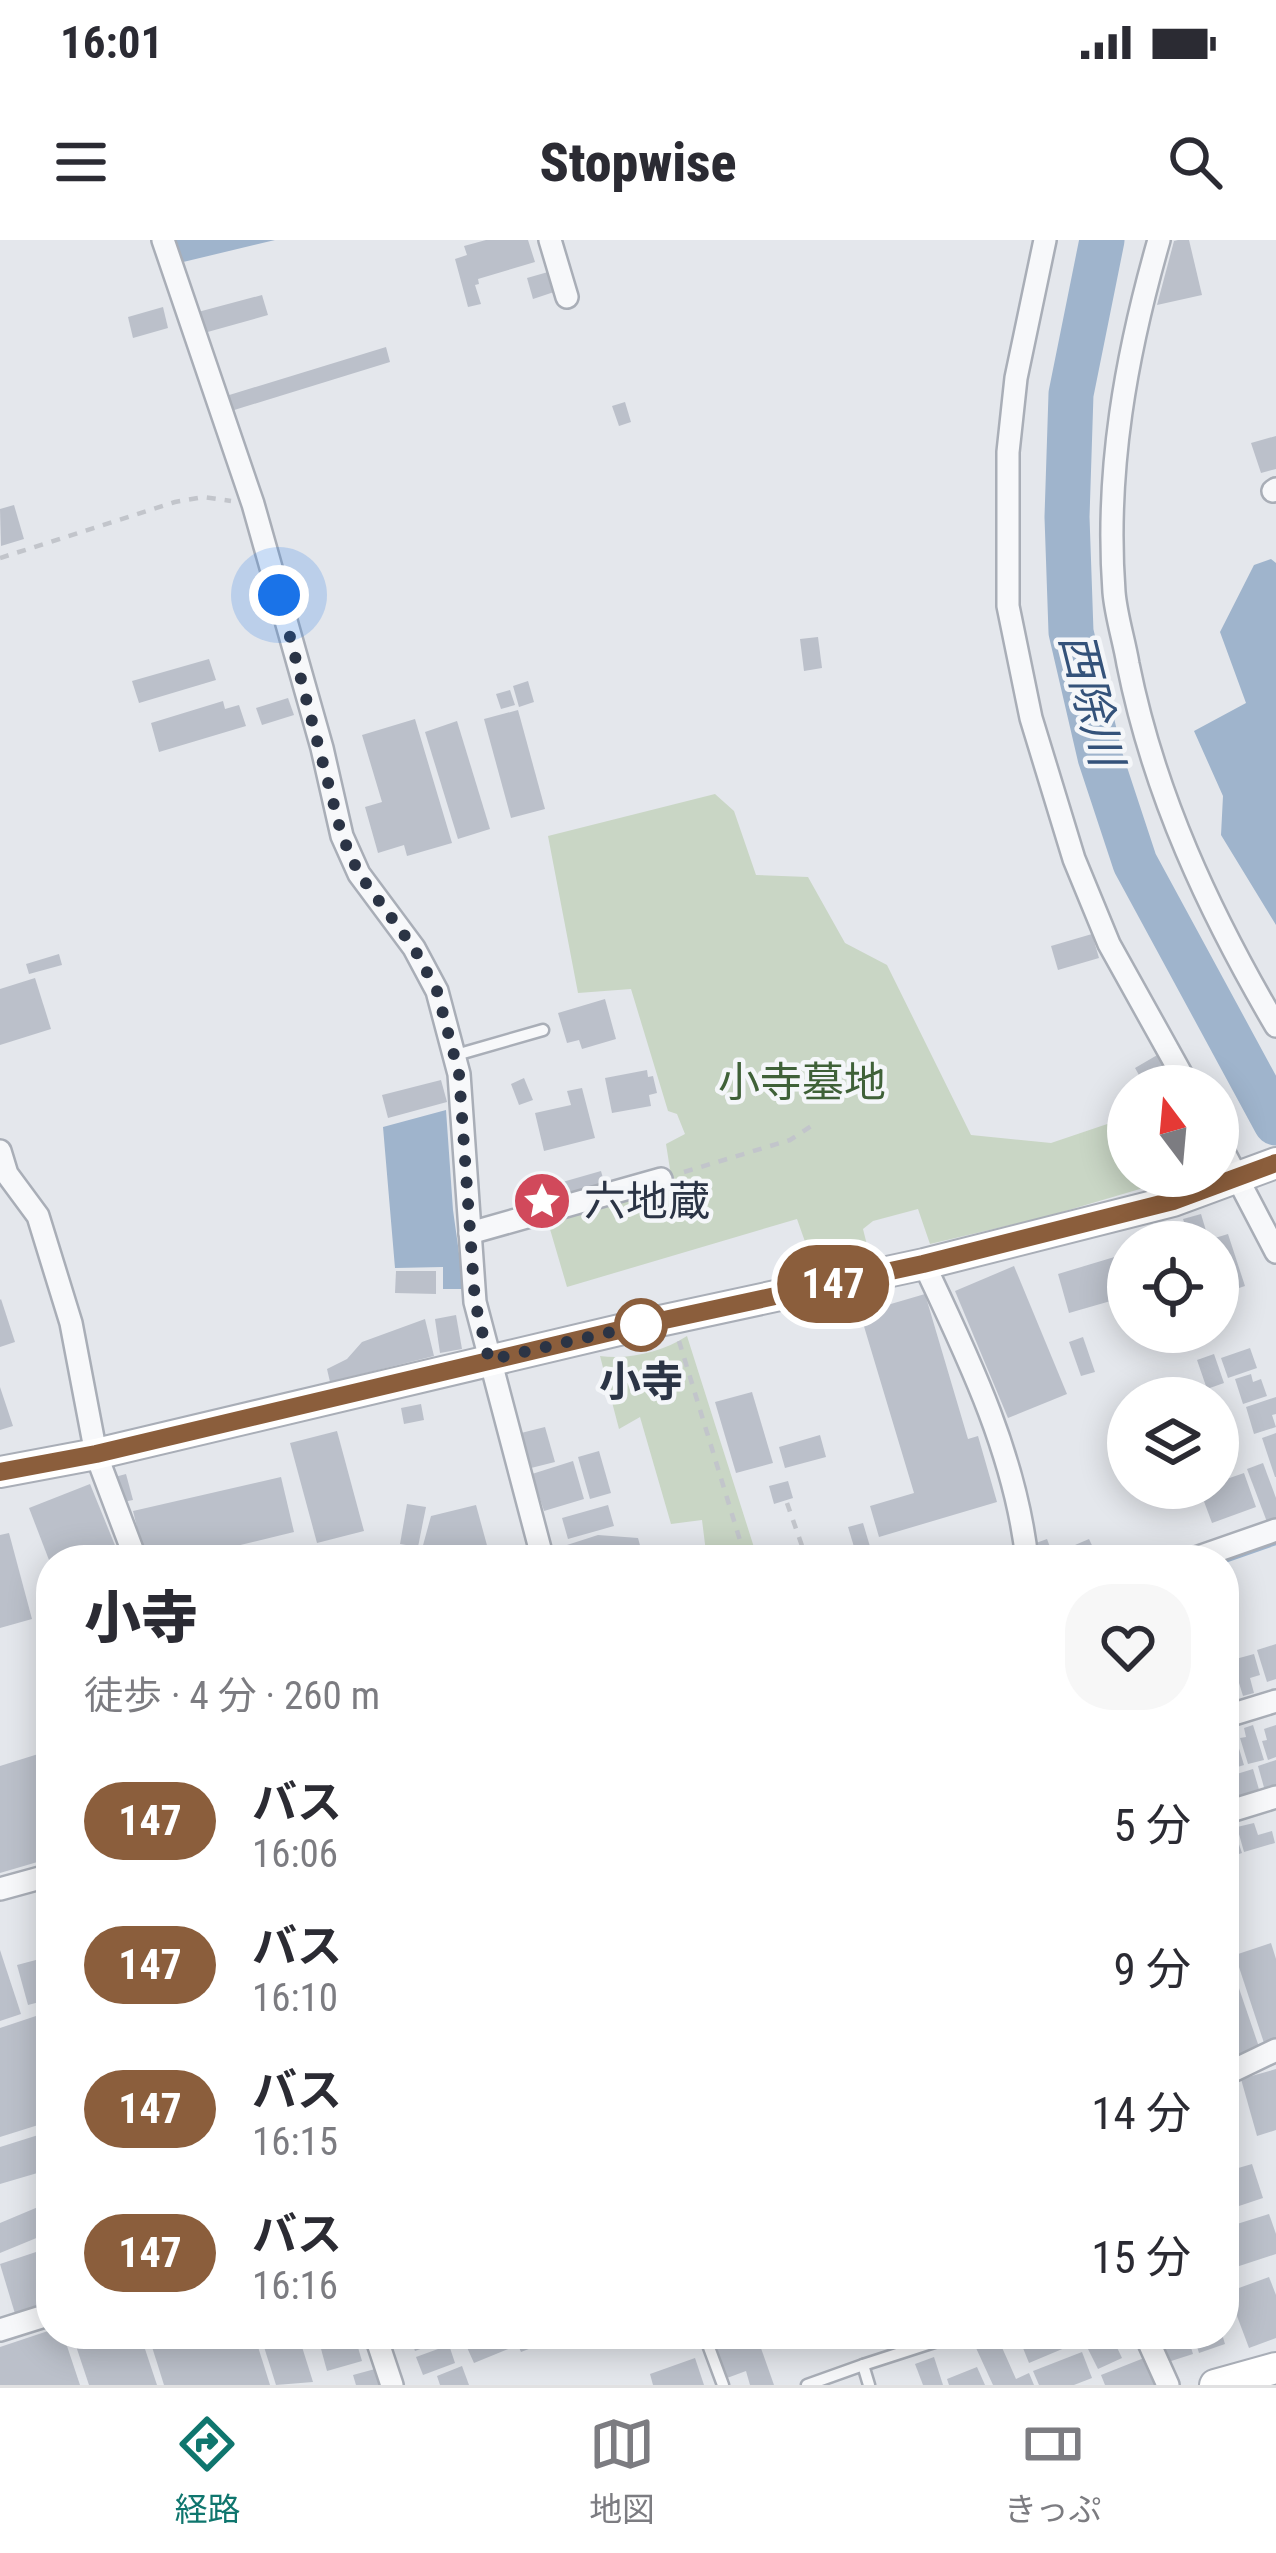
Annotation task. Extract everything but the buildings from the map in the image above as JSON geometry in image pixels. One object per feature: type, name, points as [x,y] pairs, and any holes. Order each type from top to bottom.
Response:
[{"type":"street","points":[[163,240],[253,504],[342,836],[359,874],[414,948],[437,991],[456,1055],[475,1302],[539,1545]]},
{"type":"street","points":[[550,240],[567,297]]},
{"type":"street","points":[[1045,240],[1014,397],[1007,498],[1008,606],[1031,718],[1074,859],[1109,944],[1176,1065]]},
{"type":"street","points":[[1159,240],[1121,394],[1115,459],[1114,595],[1134,694],[1174,821],[1205,899],[1276,1026]]},
{"type":"street","points":[[0,1151],[7,1174],[38,1216],[70,1323],[96,1454],[130,1545]]},
{"type":"street","points":[[0,1472],[923,1264],[1173,1201],[1258,1170],[1276,1252]]},
{"type":"street","points":[[470,1233],[661,1179]]},
{"type":"street","points":[[923,1264],[966,1351],[1003,1451],[1024,1545]]},
{"type":"street","points":[[1233,1545],[1276,1530]]},
{"type":"street","points":[[1239,1712],[1276,1701]]},
{"type":"street","points":[[1239,1809],[1276,1797]]},
{"type":"street","points":[[0,1889],[36,1878]]},
{"type":"street","points":[[1239,2068],[1276,2050]]},
{"type":"street","points":[[0,2330],[36,2319]]},
{"type":"street","points":[[380,2349],[392,2385]]},
{"type":"street","points":[[1152,2349],[1168,2385]]},
{"type":"street","points":[[1215,2385],[1273,2374]]},
{"type":"lane","points":[[456,1055],[542,1030]]},
{"type":"lane","points":[[710,2349],[723,2385]]},
{"type":"lane","points":[[807,2385],[913,2349]]},
{"type":"lane","points":[[863,2365],[868,2385]]},
{"type":"path","points":[[0,557],[203,496],[253,504]]},
{"type":"path","points":[[661,1179],[790,1140],[813,1125]]},
{"type":"path","points":[[678,1336],[741,1545]]},
{"type":"path","points":[[787,1504],[802,1545]]},
{"type":"green space","name":"小寺墓地","points":[[715,794],[734,811],[756,875],[808,877],[845,943],[887,965],[971,1135],[1051,1143],[1107,1124],[1107,1197],[1113,1197],[930,1244],[918,1209],[873,1221],[863,1229],[870,1257],[815,1270],[797,1219],[567,1287],[547,1219],[672,1182],[666,1144],[685,1134],[677,1114],[668,1111],[631,989],[578,993],[548,836]]},
{"type":"green space","points":[[687,1336],[753,1545],[705,1545],[702,1520],[671,1524],[640,1417],[619,1429],[600,1356],[645,1354]]},
{"type":"water","points":[[172,240],[275,240],[179,263]]},
{"type":"water","points":[[1271,559],[1276,563],[1276,925],[1221,835],[1223,796],[1194,731],[1246,703],[1220,632],[1254,565]]},
{"type":"water","points":[[446,1110],[464,1289],[443,1289],[443,1267],[395,1268],[383,1127]]},
{"type":"waterway","name":"西除川","points":[[1102,240],[1071,394],[1067,517],[1071,632],[1100,757],[1135,863],[1276,1123]]},
{"type":"waterway","points":[[1239,1554],[1276,1541]]},
{"type":"bus line","name":"147","points":[[0,1472],[923,1264],[1173,1201],[1276,1163]]},
{"type":"place","name":"六地蔵","points":[[542,1201]]},
{"type":"place","name":"小寺","points":[[641,1325]]},
{"type":"route","points":[[279,595],[342,836],[359,874],[426,969],[453,1039],[475,1302],[489,1360],[641,1325]]}]
